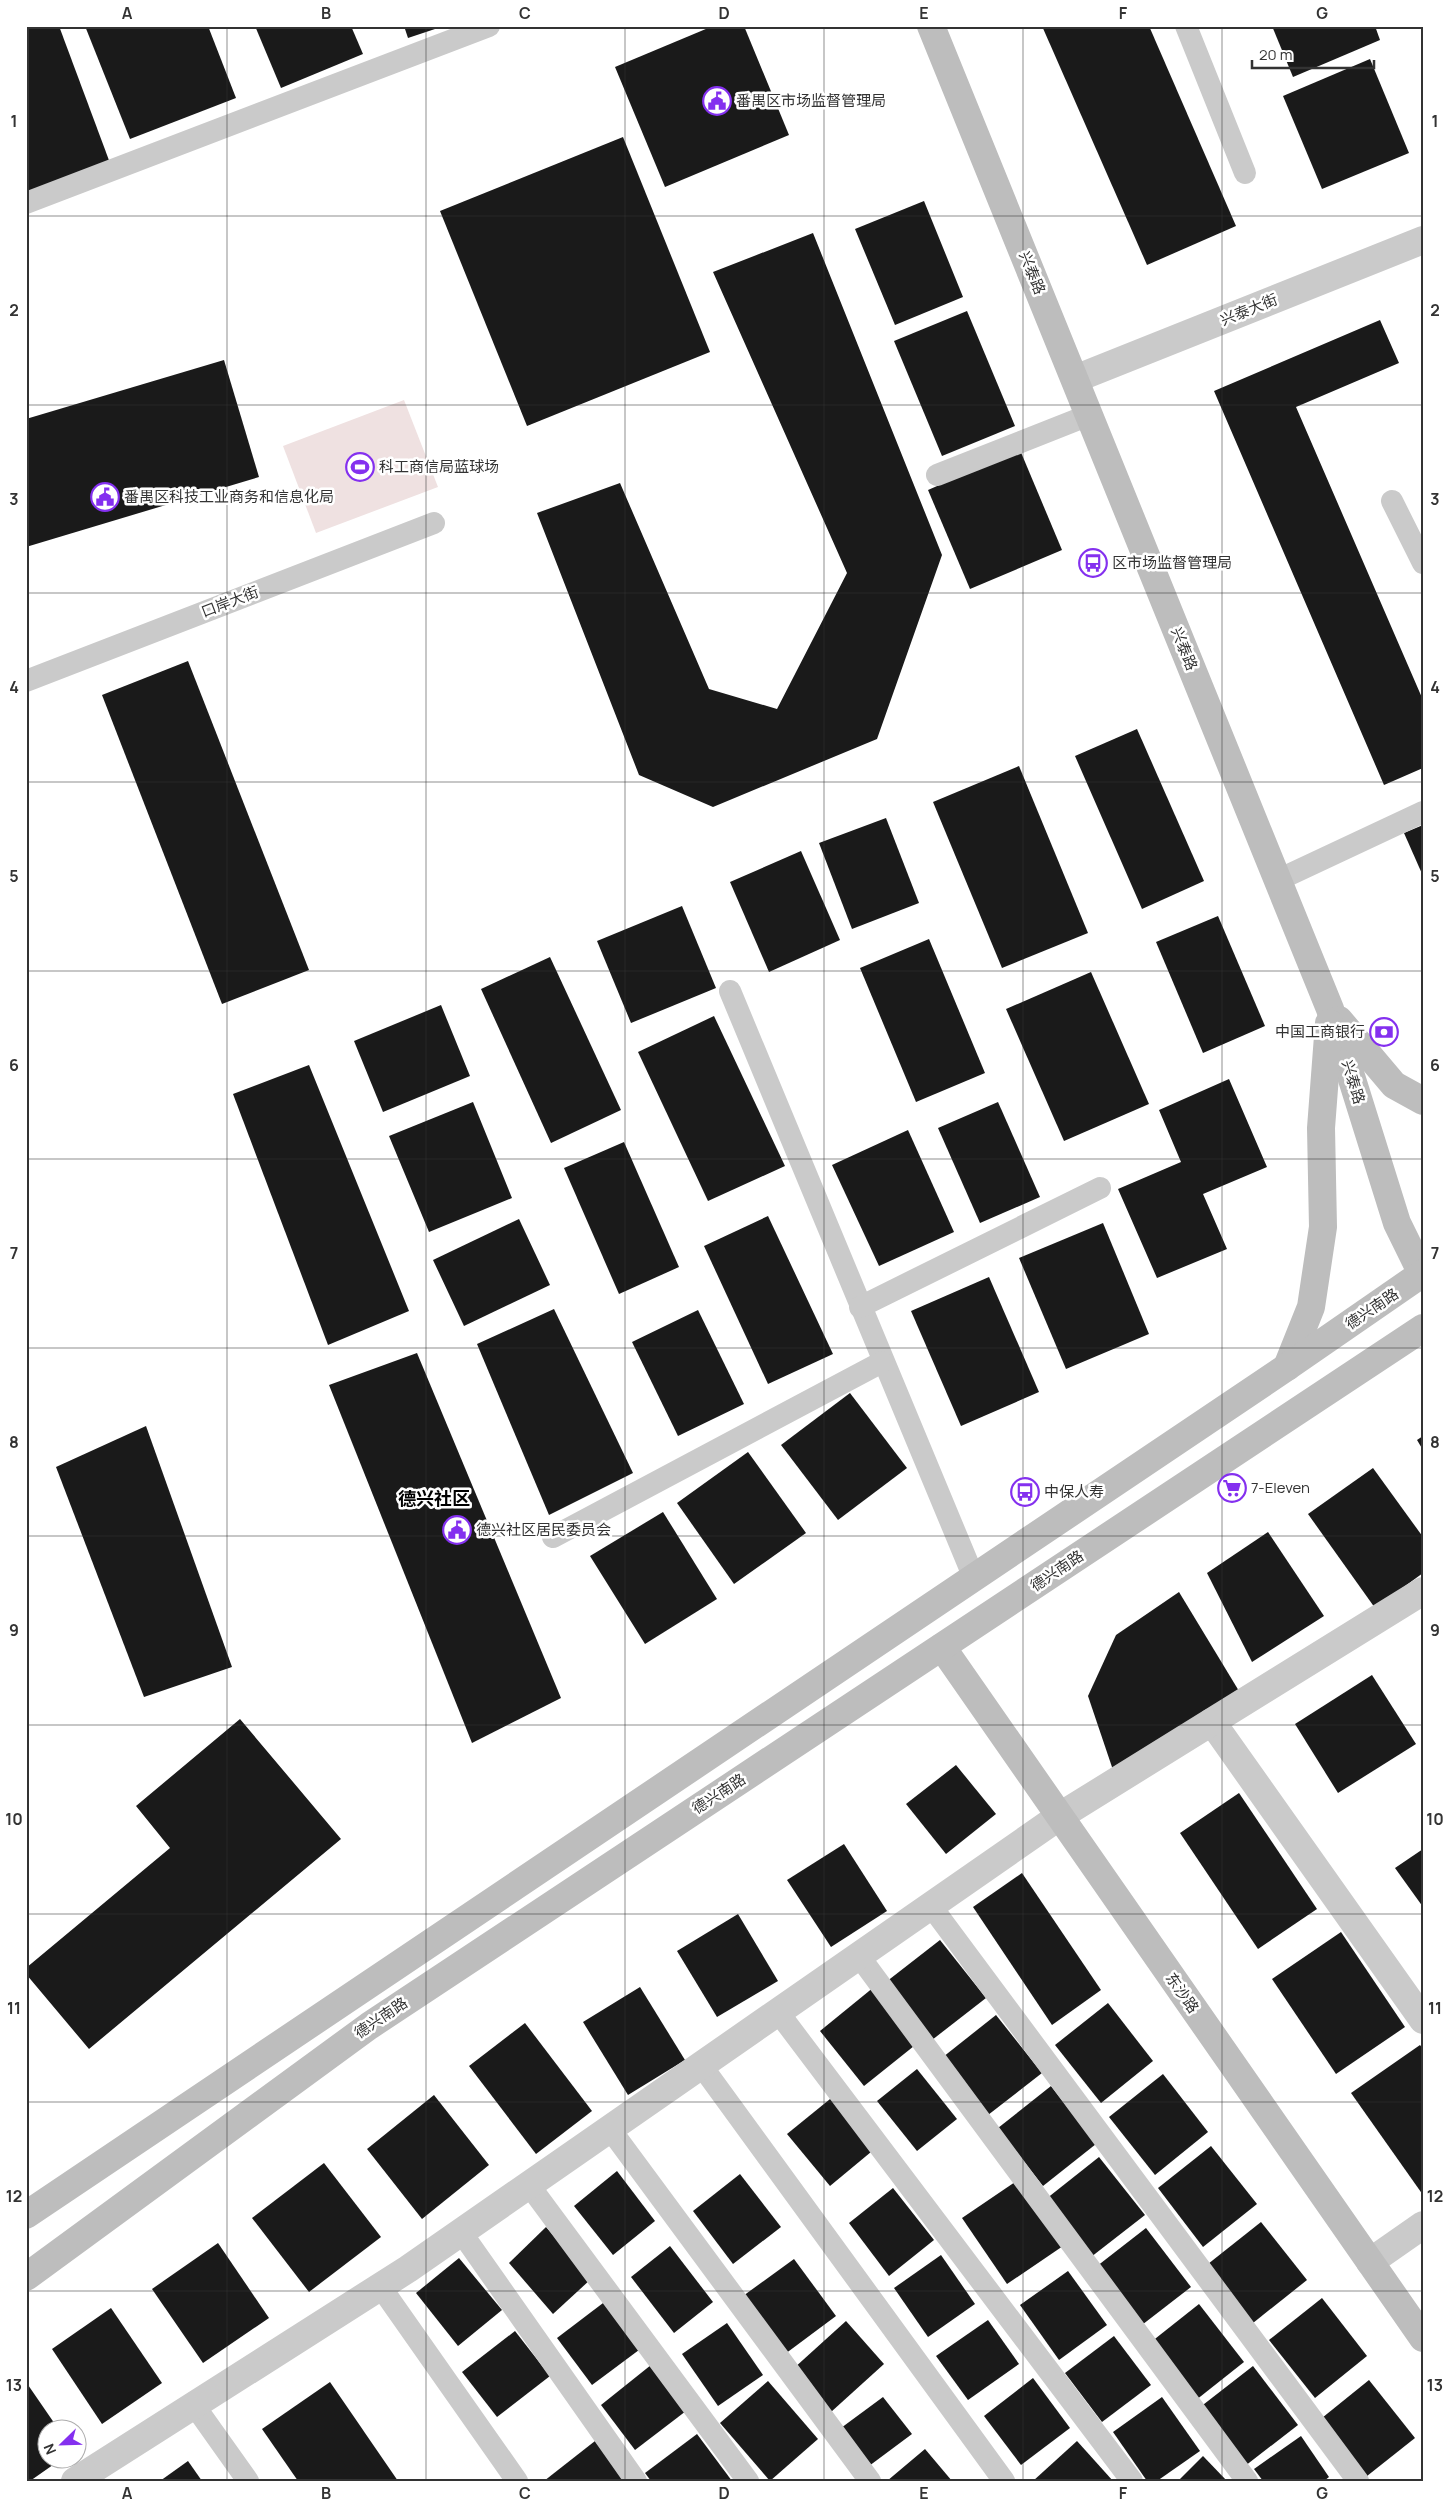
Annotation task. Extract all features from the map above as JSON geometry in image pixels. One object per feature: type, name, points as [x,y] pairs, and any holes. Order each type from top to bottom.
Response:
[{"type":"main road","name":"兴泰路","points":[[932,26],[1330,1009],[1397,1223],[1422,1274]]},
{"type":"main road","points":[[1330,1009],[1394,1085],[1423,1100]]},
{"type":"main road","points":[[1287,1367],[1311,1307],[1323,1227],[1321,1128],[1330,1009]]},
{"type":"main road","name":"德兴南路","points":[[26,2215],[974,1578],[1422,1274]]},
{"type":"main road","name":"德兴南路","points":[[26,2277],[369,2026],[1423,1328]]},
{"type":"main road","name":"东沙路","points":[[942,1647],[1423,2338]]},
{"type":"street","name":"兴泰大街","points":[[1075,379],[1423,240]]},
{"type":"street","points":[[74,2481],[380,2286],[461,2232],[1060,1816],[1423,1591]]},
{"type":"street","points":[[1212,1722],[1423,2020]]},
{"type":"street","points":[[1370,2262],[1423,2224]]},
{"type":"lane","points":[[26,203],[489,26]]},
{"type":"lane","points":[[1186,26],[1245,173]]},
{"type":"lane","points":[[936,475],[1089,415]]},
{"type":"lane","points":[[1392,501],[1423,563]]},
{"type":"lane","name":"口岸大街","points":[[26,681],[434,523]]},
{"type":"lane","points":[[1278,880],[1423,812]]},
{"type":"lane","points":[[730,991],[882,1362],[974,1578]]},
{"type":"lane","points":[[860,1307],[1100,1188]]},
{"type":"lane","points":[[553,1537],[882,1362]]},
{"type":"lane","points":[[931,1906],[1358,2481]]},
{"type":"lane","points":[[859,1956],[1247,2481]]},
{"type":"lane","points":[[778,2012],[1132,2481]]},
{"type":"lane","points":[[701,2065],[1004,2481]]},
{"type":"lane","points":[[610,2129],[870,2481]]},
{"type":"lane","points":[[529,2185],[748,2481]]},
{"type":"lane","points":[[461,2232],[636,2481]]},
{"type":"lane","points":[[380,2286],[517,2481]]},
{"type":"lane","points":[[194,2405],[248,2481]]},
{"type":"shaded area","name":"科工商信局蓝球场","points":[[404,400],[438,487],[316,533],[283,446]]},
{"type":"building","points":[[26,26],[59,26],[110,163],[26,194]]},
{"type":"building","points":[[85,26],[208,26],[236,98],[130,139]]},
{"type":"building","points":[[255,26],[351,26],[363,54],[281,88]]},
{"type":"building","points":[[404,26],[441,26],[441,27],[408,38]]},
{"type":"building","points":[[713,26],[744,26],[789,135],[665,187],[615,67]]},
{"type":"building","points":[[1042,26],[1149,26],[1236,226],[1147,265]]},
{"type":"building","points":[[1272,26],[1375,26],[1380,40],[1293,77]]},
{"type":"building","points":[[1370,59],[1409,153],[1322,189],[1283,96]]},
{"type":"building","points":[[623,137],[710,352],[527,426],[440,211]]},
{"type":"building","points":[[924,201],[963,297],[895,325],[855,229]]},
{"type":"building","points":[[813,233],[942,555],[877,739],[713,807],[639,775],[537,513],[620,483],[709,689],[777,709],[847,573],[713,272]]},
{"type":"building","points":[[967,311],[1015,426],[942,456],[894,341]]},
{"type":"building","points":[[1380,320],[1399,363],[1296,407],[1423,700],[1423,768],[1384,785],[1214,391]]},
{"type":"building","points":[[224,360],[259,477],[26,547],[26,419]]},
{"type":"building","points":[[1020,450],[1062,550],[970,589],[928,490]]},
{"type":"building","points":[[188,661],[309,970],[222,1004],[102,695]]},
{"type":"building","points":[[1137,729],[1204,881],[1142,909],[1075,756]]},
{"type":"building","points":[[1019,766],[1088,933],[1002,968],[933,802]]},
{"type":"building","points":[[886,818],[919,903],[852,929],[819,843]]},
{"type":"building","points":[[1423,825],[1423,876],[1404,833]]},
{"type":"building","points":[[801,851],[840,940],[769,972],[730,882]]},
{"type":"building","points":[[682,906],[716,988],[631,1023],[597,941]]},
{"type":"building","points":[[1218,916],[1265,1026],[1203,1053],[1156,942]]},
{"type":"building","points":[[929,939],[985,1073],[916,1102],[860,968]]},
{"type":"building","points":[[550,957],[621,1110],[551,1143],[481,989]]},
{"type":"building","points":[[1091,972],[1149,1104],[1064,1141],[1006,1009]]},
{"type":"building","points":[[441,1005],[470,1076],[383,1112],[354,1041]]},
{"type":"building","points":[[714,1016],[785,1166],[708,1201],[638,1052]]},
{"type":"building","points":[[309,1065],[409,1311],[328,1345],[233,1094]]},
{"type":"building","points":[[1229,1079],[1267,1167],[1203,1194],[1227,1249],[1157,1278],[1118,1189],[1181,1162],[1159,1110]]},
{"type":"building","points":[[473,1102],[512,1198],[429,1232],[389,1136]]},
{"type":"building","points":[[998,1102],[1040,1197],[980,1223],[938,1128]]},
{"type":"building","points":[[908,1130],[954,1232],[879,1266],[832,1165]]},
{"type":"building","points":[[624,1142],[679,1267],[619,1294],[564,1168]]},
{"type":"building","points":[[768,1216],[833,1354],[768,1384],[704,1246]]},
{"type":"building","points":[[519,1219],[550,1285],[464,1326],[433,1260]]},
{"type":"building","points":[[1103,1223],[1149,1334],[1066,1369],[1019,1258]]},
{"type":"building","points":[[989,1277],[1039,1392],[961,1426],[911,1311]]},
{"type":"building","points":[[554,1309],[633,1473],[549,1515],[477,1344]]},
{"type":"building","points":[[698,1310],[744,1404],[678,1436],[632,1342]]},
{"type":"building","points":[[417,1353],[561,1698],[472,1743],[329,1385]]},
{"type":"building","points":[[850,1393],[907,1468],[838,1520],[781,1445]]},
{"type":"building","points":[[146,1426],[232,1667],[144,1697],[56,1467]]},
{"type":"building","points":[[1423,1436],[1423,1450],[1417,1440]]},
{"type":"building","points":[[748,1452],[806,1533],[734,1584],[677,1503]]},
{"type":"building","points":[[1373,1468],[1423,1537],[1423,1573],[1375,1608],[1308,1514]]},
{"type":"building","points":[[663,1512],[717,1599],[645,1644],[590,1556]]},
{"type":"building","points":[[1268,1532],[1324,1616],[1252,1662],[1207,1573]]},
{"type":"building","points":[[1179,1592],[1242,1696],[1114,1773],[1088,1696],[1116,1635]]},
{"type":"building","points":[[1372,1675],[1416,1744],[1338,1793],[1295,1724]]},
{"type":"building","points":[[240,1719],[341,1839],[89,2049],[26,1974],[26,1968],[170,1848],[136,1806]]},
{"type":"building","points":[[956,1765],[996,1814],[946,1854],[906,1804]]},
{"type":"building","points":[[1239,1793],[1317,1909],[1258,1949],[1180,1833]]},
{"type":"building","points":[[844,1844],[887,1911],[831,1947],[787,1880]]},
{"type":"building","points":[[1423,1849],[1423,1907],[1395,1868]]},
{"type":"building","points":[[1022,1873],[1101,1990],[1052,2025],[973,1907]]},
{"type":"building","points":[[738,1914],[778,1981],[717,2017],[677,1951]]},
{"type":"building","points":[[1341,1932],[1405,2027],[1336,2074],[1272,1979]]},
{"type":"building","points":[[940,1940],[986,1998],[932,2040],[886,1982]]},
{"type":"building","points":[[640,1987],[685,2060],[628,2095],[583,2022]]},
{"type":"building","points":[[874,1987],[919,2042],[864,2086],[820,2031]]},
{"type":"building","points":[[1108,2003],[1153,2061],[1101,2103],[1055,2045]]},
{"type":"building","points":[[996,2015],[1042,2073],[988,2115],[943,2057]]},
{"type":"building","points":[[525,2023],[592,2111],[536,2154],[469,2066]]},
{"type":"building","points":[[1420,2045],[1423,2049],[1423,2195],[1351,2093]]},
{"type":"building","points":[[917,2069],[957,2119],[917,2151],[877,2101]]},
{"type":"building","points":[[1163,2074],[1208,2132],[1155,2175],[1109,2117]]},
{"type":"building","points":[[1051,2086],[1096,2144],[1043,2186],[998,2128]]},
{"type":"building","points":[[434,2095],[489,2165],[422,2219],[367,2149]]},
{"type":"building","points":[[835,2095],[877,2147],[830,2186],[787,2134]]},
{"type":"building","points":[[1211,2146],[1257,2204],[1203,2247],[1158,2188]]},
{"type":"building","points":[[1099,2157],[1145,2215],[1091,2257],[1046,2199]]},
{"type":"building","points":[[324,2163],[381,2237],[309,2292],[252,2218]]},
{"type":"building","points":[[617,2171],[655,2221],[613,2255],[574,2206]]},
{"type":"building","points":[[740,2174],[781,2227],[733,2264],[693,2211]]},
{"type":"building","points":[[1018,2180],[1063,2246],[1007,2284],[962,2218]]},
{"type":"building","points":[[893,2188],[934,2240],[889,2276],[849,2223]]},
{"type":"building","points":[[1261,2222],[1307,2280],[1253,2323],[1208,2264]]},
{"type":"building","points":[[546,2227],[591,2279],[553,2314],[509,2263]]},
{"type":"building","points":[[1146,2228],[1191,2287],[1138,2328],[1092,2270]]},
{"type":"building","points":[[218,2243],[269,2318],[203,2363],[152,2289]]},
{"type":"building","points":[[670,2246],[713,2302],[674,2333],[631,2277]]},
{"type":"building","points":[[941,2255],[975,2304],[928,2337],[894,2288]]},
{"type":"building","points":[[459,2258],[502,2310],[458,2346],[416,2293]]},
{"type":"building","points":[[794,2259],[836,2316],[785,2354],[743,2296]]},
{"type":"building","points":[[1068,2271],[1107,2325],[1059,2360],[1020,2305]]},
{"type":"building","points":[[1322,2298],[1367,2356],[1315,2398],[1269,2340]]},
{"type":"building","points":[[607,2300],[643,2347],[592,2385],[557,2338]]},
{"type":"building","points":[[1199,2304],[1244,2362],[1191,2404],[1146,2346]]},
{"type":"building","points":[[111,2308],[162,2383],[102,2424],[52,2349]]},
{"type":"building","points":[[988,2320],[1019,2364],[968,2400],[936,2356]]},
{"type":"building","points":[[846,2321],[884,2364],[831,2412],[793,2369]]},
{"type":"building","points":[[727,2323],[763,2375],[718,2406],[682,2354]]},
{"type":"building","points":[[515,2331],[550,2376],[497,2417],[462,2372]]},
{"type":"building","points":[[1114,2336],[1151,2385],[1102,2422],[1065,2373]]},
{"type":"building","points":[[651,2365],[686,2411],[635,2450],[601,2405]]},
{"type":"building","points":[[1253,2366],[1298,2425],[1245,2466],[1199,2408]]},
{"type":"building","points":[[1033,2378],[1070,2428],[1021,2465],[984,2416]]},
{"type":"building","points":[[1369,2380],[1415,2438],[1362,2480],[1317,2422]]},
{"type":"building","points":[[768,2381],[818,2439],[770,2481],[720,2423]]},
{"type":"building","points":[[26,2382],[52,2420],[38,2420],[38,2470],[46,2470],[30,2481],[26,2481]]},
{"type":"building","points":[[330,2382],[398,2481],[298,2481],[262,2429]]},
{"type":"building","points":[[883,2397],[912,2434],[869,2466],[841,2428]]},
{"type":"building","points":[[1162,2397],[1200,2451],[1157,2481],[1147,2481],[1113,2432]]},
{"type":"building","points":[[697,2434],[732,2481],[651,2481],[645,2473]]},
{"type":"building","points":[[1301,2436],[1329,2477],[1324,2481],[1263,2481],[1254,2469]]},
{"type":"building","points":[[595,2441],[626,2481],[544,2481]]},
{"type":"building","points":[[1077,2441],[1113,2481],[1033,2481]]},
{"type":"building","points":[[925,2449],[952,2481],[887,2481]]},
{"type":"building","points":[[1203,2456],[1227,2481],[1178,2481]]},
{"type":"building","points":[[188,2461],[202,2481],[160,2481]]},
{"type":"place","name":"番禺区市场监督管理局","points":[[717,101]]},
{"type":"place","name":"科工商信局蓝球场","points":[[360,467]]},
{"type":"place","name":"番禺区科技工业商务和信息化局","points":[[105,497]]},
{"type":"place","name":"区市场监督管理局","points":[[1093,563]]},
{"type":"place","name":"中国工商银行","points":[[1384,1032]]},
{"type":"place","name":"7-Eleven","points":[[1232,1488]]},
{"type":"place","name":"中保人寿","points":[[1025,1492]]},
{"type":"place","name":"德兴社区居民委员会","points":[[457,1530]]},
{"type":"district","name":"德兴社区","points":[[434,1499]]}]
